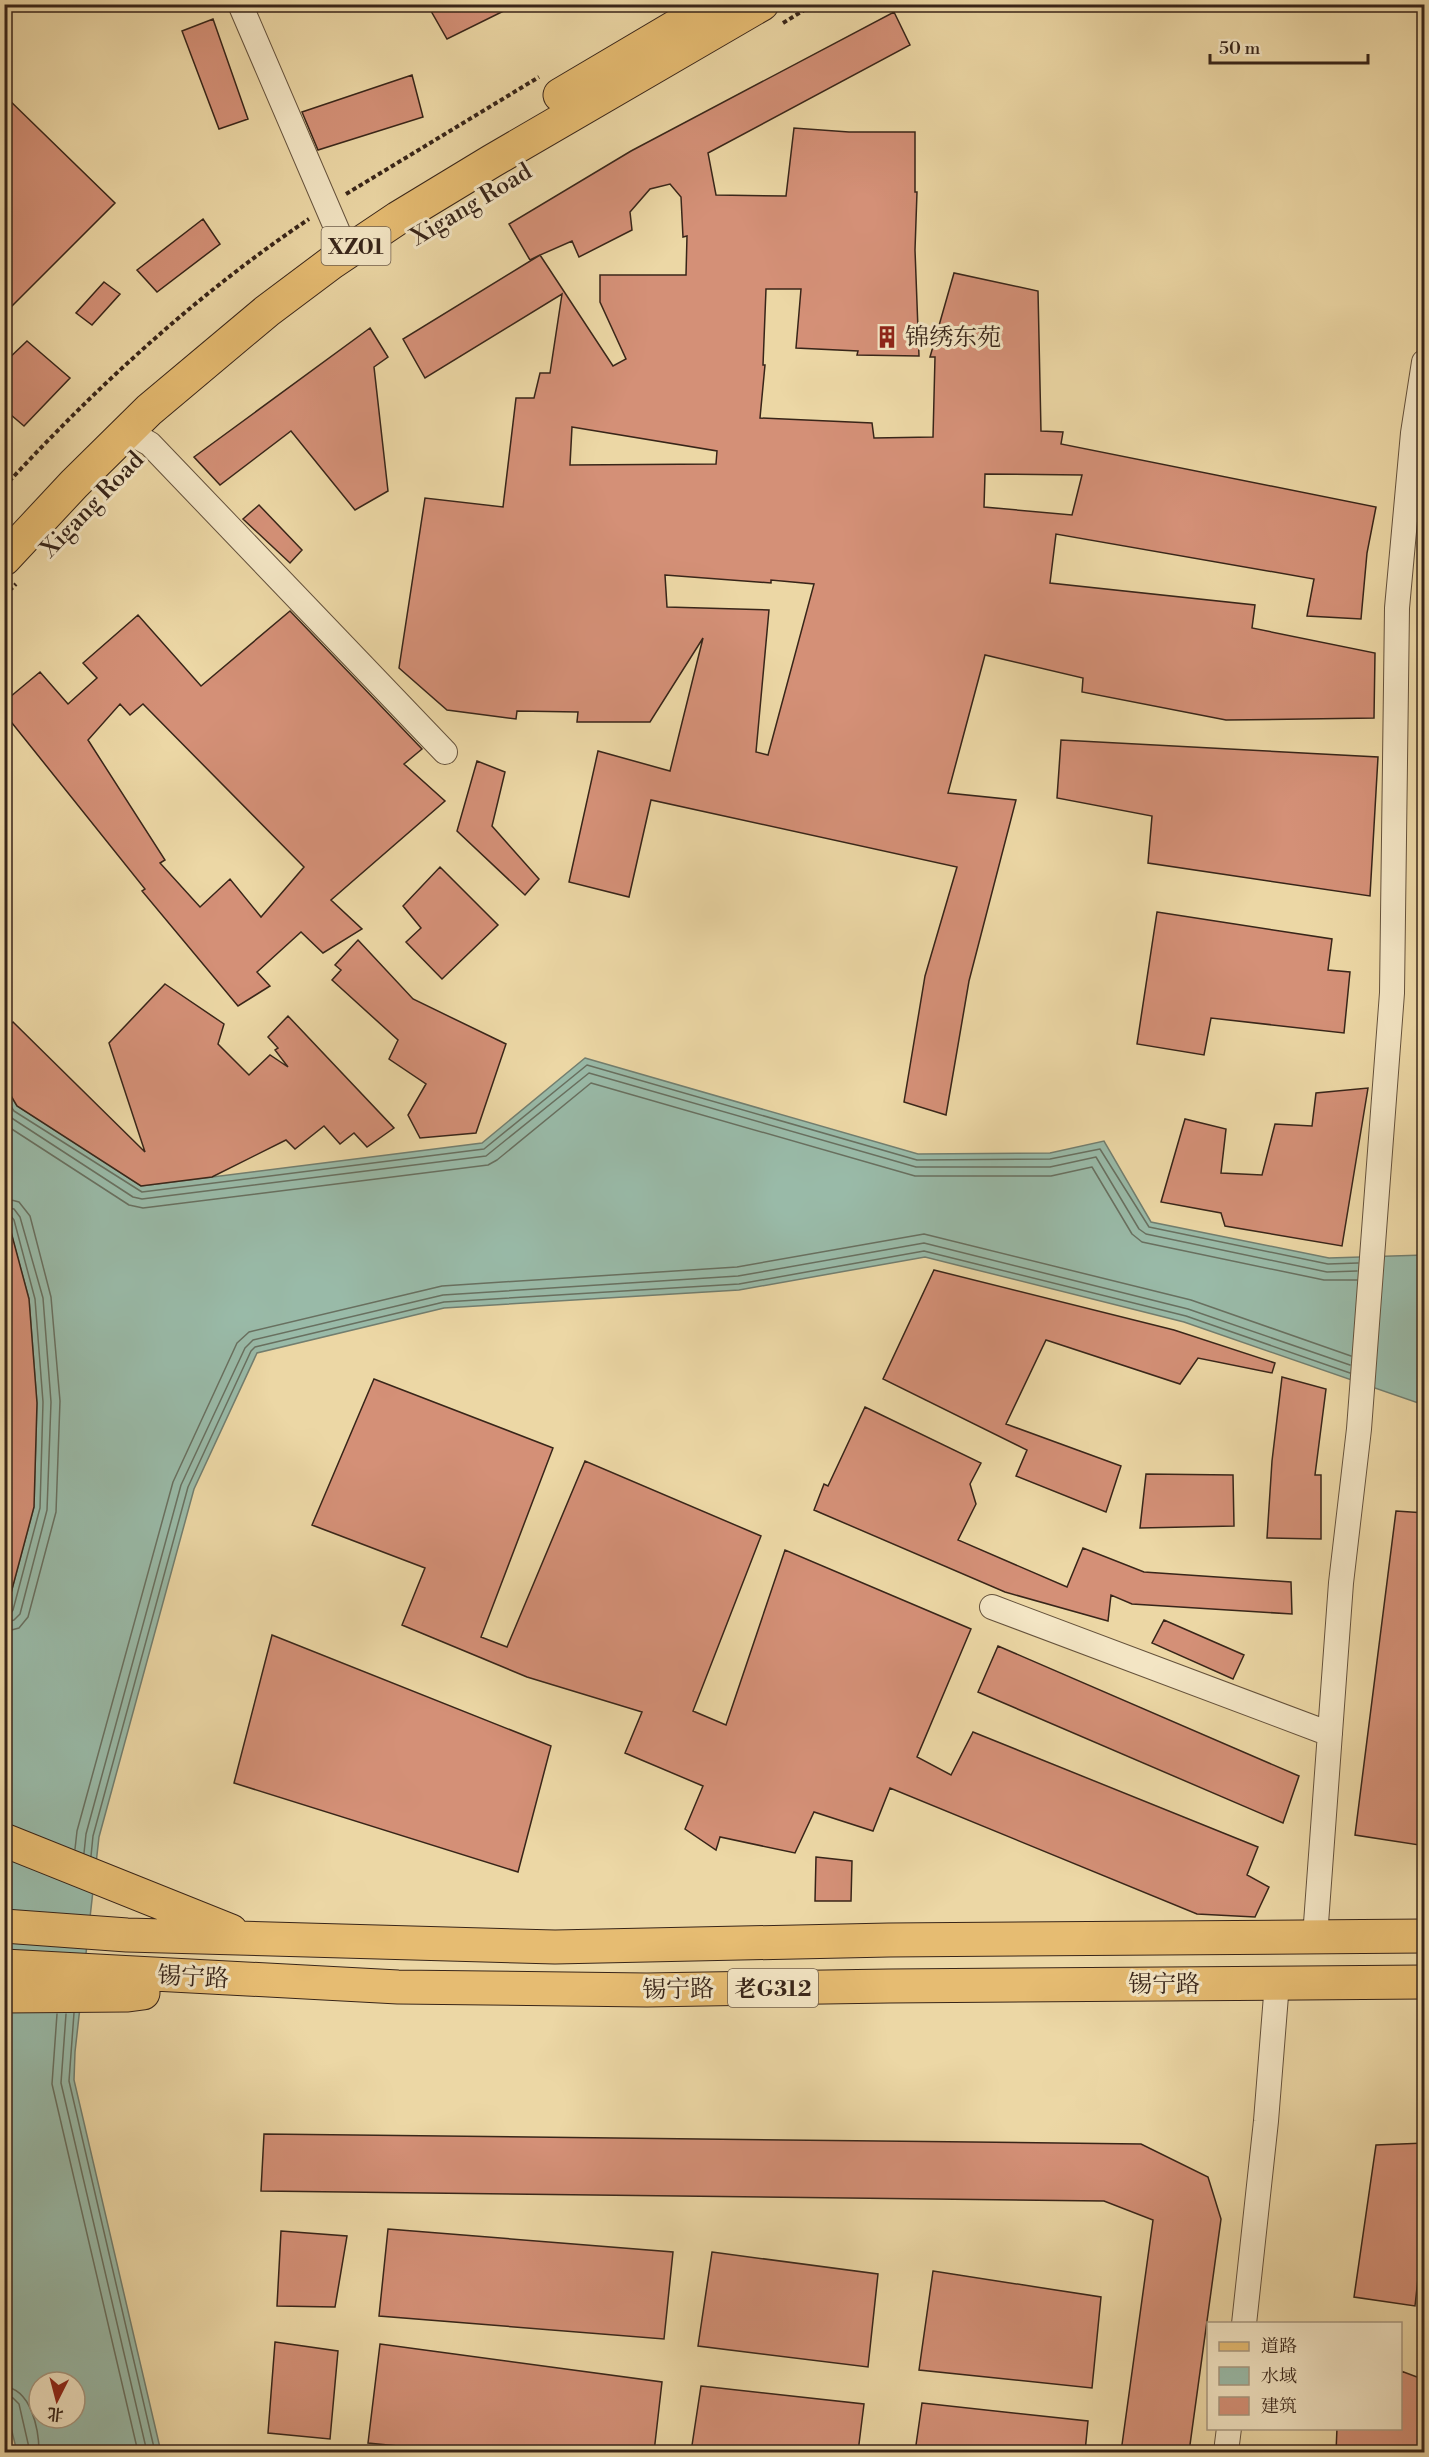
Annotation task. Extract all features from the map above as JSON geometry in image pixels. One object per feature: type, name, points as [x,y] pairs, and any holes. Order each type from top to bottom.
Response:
[{"type":"main road","name":"Xigang Road","points":[[4,526],[133,394],[253,293],[338,232],[480,143],[714,4]]},
{"type":"main road","name":"Xigang Road","points":[[12,569],[74,484],[127,431],[208,358],[267,311],[356,246],[492,161],[767,16]]},
{"type":"main road","points":[[4,1840],[250,1939]]},
{"type":"main road","name":"锡宁路","points":[[4,1926],[127,1935],[555,1947],[889,1940],[1425,1936]]},
{"type":"main road","name":"锡宁路","points":[[4,1966],[125,1984],[240,1979],[398,1987],[647,1990],[1425,1982]]},
{"type":"main road","points":[[4,1996],[125,1984]]},
{"type":"street","points":[[240,4],[338,232]]},
{"type":"street","points":[[1315,1937],[1341,1583],[1359,1429],[1392,993],[1397,608],[1413,433],[1425,362]]},
{"type":"street","points":[[127,431],[150,444],[445,752]]},
{"type":"street","points":[[992,1607],[1330,1734]]},
{"type":"street","points":[[1244,2322],[1266,2121],[1277,1983]]},
{"type":"street","points":[[1226,2452],[1229,2430]]},
{"type":"path","points":[[767,16],[814,4]]},
{"type":"path","name":"Xigang Road","points":[[4,596],[12,569]]},
{"type":"water","points":[[585,1058],[918,1154],[1050,1153],[1104,1141],[1151,1222],[1329,1258],[1424,1255],[1424,1405],[1184,1322],[925,1257],[739,1290],[444,1308],[257,1353],[194,1489],[99,1837],[75,2052],[74,2080],[161,2452],[17,2452],[4,2399],[4,1619],[34,1507],[37,1403],[29,1299],[5,1218],[4,1084],[17,1106],[141,1186],[482,1143]]},
{"type":"building","points":[[427,4],[518,4],[447,39]]},
{"type":"building","points":[[894,12],[910,45],[708,153],[716,195],[786,196],[794,128],[849,132],[915,132],[915,192],[917,192],[915,250],[919,356],[857,355],[858,351],[796,348],[801,289],[766,289],[763,365],[765,365],[760,418],[872,423],[874,438],[933,437],[935,357],[930,357],[954,273],[1038,291],[1041,431],[1063,432],[1061,444],[1376,507],[1367,553],[1361,619],[1307,616],[1314,579],[1056,534],[1050,583],[1255,605],[1252,628],[1375,653],[1374,718],[1226,720],[1082,692],[1083,678],[985,655],[948,793],[1016,800],[969,981],[946,1115],[904,1102],[925,976],[957,867],[651,800],[629,897],[569,882],[598,751],[670,771],[703,638],[650,722],[577,722],[578,712],[517,711],[516,719],[447,710],[399,668],[425,498],[503,507],[516,398],[534,398],[540,373],[550,373],[562,294],[425,378],[403,339],[540,255],[530,260],[509,224],[631,151]],"holes":[[[670,184],[681,197],[683,237],[687,236],[686,275],[600,275],[600,302],[626,359],[613,366],[540,255],[572,241],[579,257],[632,230],[630,212],[650,189]],[[572,427],[717,451],[716,464],[570,465]],[[985,474],[1082,475],[1072,515],[984,507]],[[665,575],[814,584],[768,755],[756,752],[769,610],[667,607]]]},
{"type":"building","points":[[213,19],[248,119],[219,129],[182,31]]},
{"type":"building","points":[[412,75],[423,117],[318,150],[302,112]]},
{"type":"building","points":[[4,95],[115,203],[4,314]]},
{"type":"building","points":[[203,219],[220,244],[157,292],[137,270]]},
{"type":"building","points":[[104,282],[120,294],[92,325],[76,313]]},
{"type":"building","points":[[370,328],[388,357],[374,367],[388,491],[355,510],[291,431],[220,485],[194,457]]},
{"type":"building","points":[[27,341],[70,378],[24,426],[4,409],[4,363]]},
{"type":"building","points":[[259,505],[302,550],[290,563],[243,519]]},
{"type":"building","points":[[290,611],[422,749],[404,764],[445,801],[331,900],[362,929],[323,953],[301,932],[257,972],[270,986],[238,1006],[142,891],[145,889],[4,713],[4,702],[40,672],[68,704],[97,678],[83,663],[138,615],[201,686]],"holes":[[[120,704],[130,715],[143,704],[304,867],[261,917],[230,879],[200,907],[160,863],[165,860],[88,740]]]},
{"type":"building","points":[[1061,740],[1378,757],[1370,896],[1148,863],[1152,816],[1057,798]]},
{"type":"building","points":[[477,761],[505,772],[492,826],[539,879],[525,895],[457,831]]},
{"type":"building","points":[[440,867],[498,925],[442,979],[406,942],[421,928],[403,906]]},
{"type":"building","points":[[1157,912],[1332,939],[1328,970],[1350,972],[1344,1033],[1211,1018],[1204,1055],[1137,1044]]},
{"type":"building","points":[[358,940],[413,999],[506,1044],[476,1133],[420,1138],[408,1115],[426,1084],[389,1059],[398,1040],[332,980],[341,970],[335,965]]},
{"type":"building","points":[[165,984],[224,1024],[218,1044],[249,1075],[270,1055],[288,1067],[275,1050],[278,1048],[268,1037],[288,1016],[394,1128],[367,1147],[354,1133],[340,1144],[324,1126],[295,1149],[286,1140],[212,1177],[141,1186],[17,1106],[4,1084],[4,1030],[13,1022],[145,1152],[109,1043]]},
{"type":"building","points":[[1368,1088],[1342,1246],[1225,1226],[1221,1213],[1161,1202],[1185,1119],[1226,1129],[1221,1173],[1262,1175],[1275,1124],[1312,1126],[1316,1093]]},
{"type":"building","points":[[10,1228],[29,1299],[37,1403],[34,1507],[10,1597],[4,1596],[4,1229]]},
{"type":"building","points":[[934,1270],[1174,1330],[1275,1363],[1272,1373],[1198,1358],[1180,1384],[1046,1340],[1006,1424],[1121,1466],[1106,1512],[1016,1476],[1027,1450],[883,1379]]},
{"type":"building","points":[[1282,1377],[1326,1389],[1315,1475],[1321,1475],[1321,1539],[1267,1538],[1272,1461]]},
{"type":"building","points":[[374,1379],[553,1448],[481,1637],[507,1647],[585,1461],[761,1536],[693,1711],[726,1725],[785,1550],[971,1629],[917,1757],[951,1775],[973,1732],[1258,1847],[1247,1875],[1269,1887],[1255,1917],[1197,1914],[890,1788],[873,1831],[814,1812],[795,1853],[720,1837],[716,1850],[685,1829],[703,1786],[625,1753],[642,1712],[527,1677],[402,1625],[425,1568],[312,1525]]},
{"type":"building","points":[[865,1407],[981,1463],[970,1484],[976,1504],[958,1540],[1067,1587],[1083,1548],[1144,1572],[1291,1582],[1292,1614],[1132,1604],[1111,1595],[1108,1621],[1005,1592],[814,1510],[824,1484],[828,1486]]},
{"type":"building","points":[[1146,1474],[1233,1475],[1234,1526],[1140,1528]]},
{"type":"building","points":[[1396,1511],[1425,1513],[1425,1788],[1419,1845],[1355,1835]]},
{"type":"building","points":[[1164,1620],[1244,1655],[1233,1679],[1152,1643]]},
{"type":"building","points":[[272,1635],[551,1746],[518,1872],[234,1783]]},
{"type":"building","points":[[998,1646],[1299,1776],[1283,1823],[978,1692]]},
{"type":"building","points":[[816,1857],[852,1861],[851,1901],[815,1901]]},
{"type":"building","points":[[264,2134],[1141,2144],[1208,2177],[1221,2219],[1189,2452],[1121,2452],[1153,2220],[1104,2201],[261,2191]]},
{"type":"building","points":[[1425,2143],[1425,2213],[1415,2306],[1354,2297],[1376,2145]]},
{"type":"building","points":[[388,2229],[673,2252],[664,2339],[379,2316]]},
{"type":"building","points":[[281,2231],[347,2236],[335,2307],[277,2306]]},
{"type":"building","points":[[712,2252],[878,2274],[868,2367],[698,2346]]},
{"type":"building","points":[[933,2271],[1101,2297],[1092,2388],[919,2370]]},
{"type":"building","points":[[275,2342],[338,2351],[330,2439],[268,2433]]},
{"type":"building","points":[[380,2344],[662,2382],[654,2452],[459,2452],[368,2443]]},
{"type":"building","points":[[1402,2371],[1425,2380],[1425,2452],[1336,2452],[1337,2430],[1402,2430]]},
{"type":"building","points":[[701,2386],[864,2404],[858,2452],[691,2452]]},
{"type":"building","points":[[922,2403],[1088,2421],[1085,2452],[915,2452]]},
{"type":"place","name":"锦绣东苑","points":[[887,337]]}]
